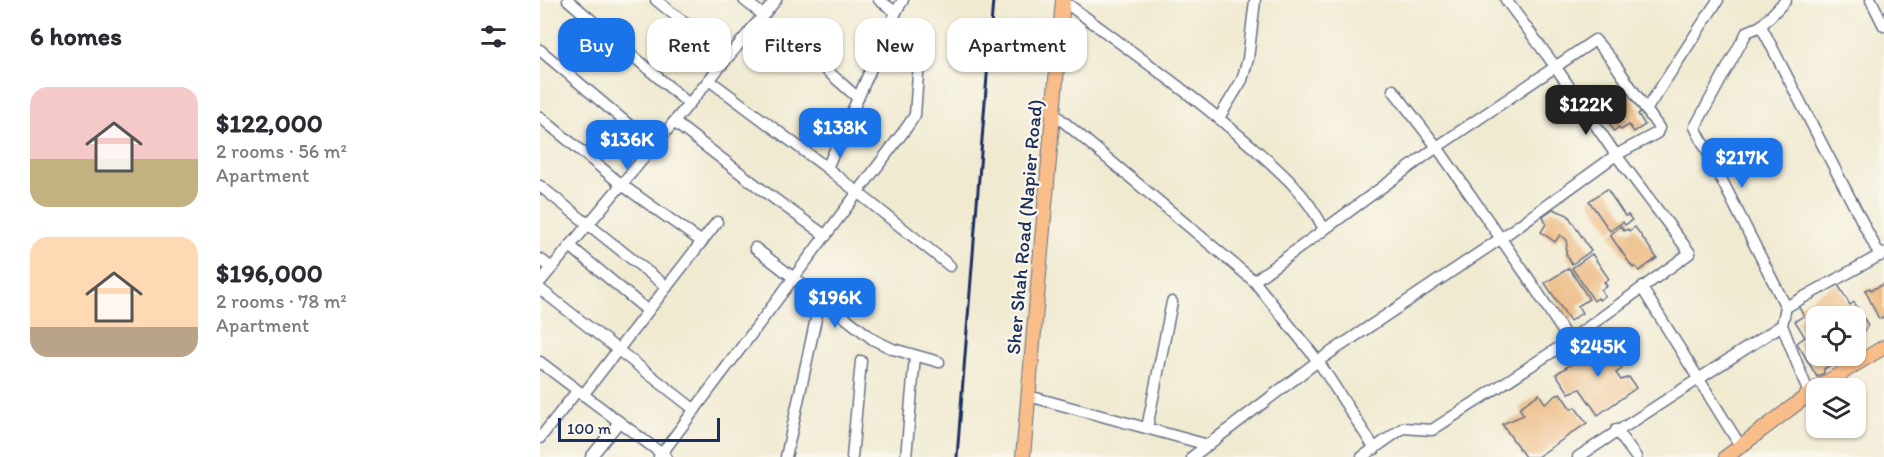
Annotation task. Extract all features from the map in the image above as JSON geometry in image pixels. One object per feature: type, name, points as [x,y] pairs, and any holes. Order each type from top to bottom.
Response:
[{"type":"main road","name":"Sher Shah Road (Napier Road)","points":[[1023,457],[1066,2]]},
{"type":"main road","points":[[1833,378],[1884,346]]},
{"type":"main road","points":[[1726,457],[1806,396]]},
{"type":"street","points":[[567,0],[689,104]]},
{"type":"street","points":[[656,0],[679,18]]},
{"type":"street","points":[[744,0],[763,15]]},
{"type":"street","points":[[731,53],[776,0]]},
{"type":"street","points":[[879,0],[893,10],[897,10]]},
{"type":"street","points":[[828,168],[903,0]]},
{"type":"street","points":[[1219,118],[1242,80],[1248,59],[1255,0]]},
{"type":"street","points":[[1362,457],[1403,428],[1432,430],[1569,340],[1690,253],[1506,0]]},
{"type":"street","points":[[1646,110],[1718,0]]},
{"type":"street","points":[[1786,0],[1761,26],[1747,32],[1695,127],[1786,307],[1782,324],[1808,378]]},
{"type":"street","points":[[1871,0],[1884,27]]},
{"type":"street","points":[[1066,2],[1219,118],[1292,182],[1313,207],[1324,229]]},
{"type":"street","points":[[1761,26],[1882,254],[1786,307]]},
{"type":"street","points":[[1192,457],[1318,361],[1500,239],[1617,155],[1656,133],[1659,128],[1612,60],[1595,40],[1437,147],[1254,281]]},
{"type":"street","points":[[540,50],[654,146]]},
{"type":"street","points":[[540,282],[716,72]]},
{"type":"street","points":[[828,72],[858,98]]},
{"type":"street","points":[[540,362],[662,456],[915,115],[918,74]]},
{"type":"street","points":[[709,80],[828,168],[950,266]]},
{"type":"street","points":[[1394,90],[1437,147],[1569,340]]},
{"type":"street","points":[[540,117],[622,185],[702,242]]},
{"type":"street","points":[[1058,117],[1254,281],[1318,361],[1375,449]]},
{"type":"street","points":[[674,122],[826,236]]},
{"type":"street","points":[[540,186],[667,287]]},
{"type":"street","points":[[540,438],[618,350],[717,222]]},
{"type":"street","points":[[570,246],[648,311]]},
{"type":"street","points":[[755,248],[874,340],[893,350],[939,362]]},
{"type":"street","points":[[540,259],[552,268]]},
{"type":"street","points":[[1642,288],[1740,447]]},
{"type":"street","points":[[540,289],[695,410]]},
{"type":"street","points":[[786,457],[820,300]]},
{"type":"street","points":[[1147,428],[1172,302]]},
{"type":"street","points":[[1578,457],[1616,430],[1782,324]]},
{"type":"street","points":[[906,457],[915,356]]},
{"type":"street","points":[[852,457],[861,361]]},
{"type":"street","points":[[1036,398],[1208,445]]},
{"type":"street","points":[[591,457],[619,422]]},
{"type":"street","points":[[1616,430],[1636,457]]},
{"type":"building","points":[[1626,91],[1641,112],[1638,114],[1645,125],[1634,132],[1629,125],[1621,130],[1619,127],[1614,131],[1600,108]]},
{"type":"building","points":[[1607,189],[1625,216],[1628,215],[1632,220],[1625,225],[1623,222],[1610,231],[1589,201]]},
{"type":"building","points":[[1553,209],[1568,215],[1591,251],[1572,264],[1566,254],[1567,240],[1560,235],[1555,242],[1541,232],[1546,224],[1543,216]]},
{"type":"building","points":[[1621,226],[1624,231],[1635,227],[1657,258],[1639,271],[1635,266],[1633,268],[1610,235]]},
{"type":"building","points":[[1592,254],[1609,279],[1604,282],[1607,286],[1601,290],[1605,296],[1594,301],[1572,268]]},
{"type":"building","points":[[1569,268],[1589,299],[1578,306],[1582,313],[1570,321],[1545,283]]},
{"type":"building","points":[[1837,283],[1850,305],[1854,302],[1856,306],[1806,306],[1806,358],[1797,343],[1805,337],[1795,321],[1804,316],[1798,306]]},
{"type":"building","points":[[1884,284],[1884,317],[1879,319],[1865,290],[1870,288],[1871,290]]},
{"type":"building","points":[[1608,340],[1620,358],[1617,360],[1622,369],[1616,373],[1621,380],[1629,377],[1636,388],[1598,415],[1580,389],[1569,393],[1556,374]]},
{"type":"building","points":[[1811,366],[1829,366],[1824,369],[1824,373],[1817,377]]},
{"type":"building","points":[[1560,393],[1571,409],[1575,407],[1587,423],[1537,457],[1525,457],[1502,424],[1524,415],[1519,408],[1539,394],[1545,403]]},
{"type":"railway","points":[[957,457],[993,0]]}]
